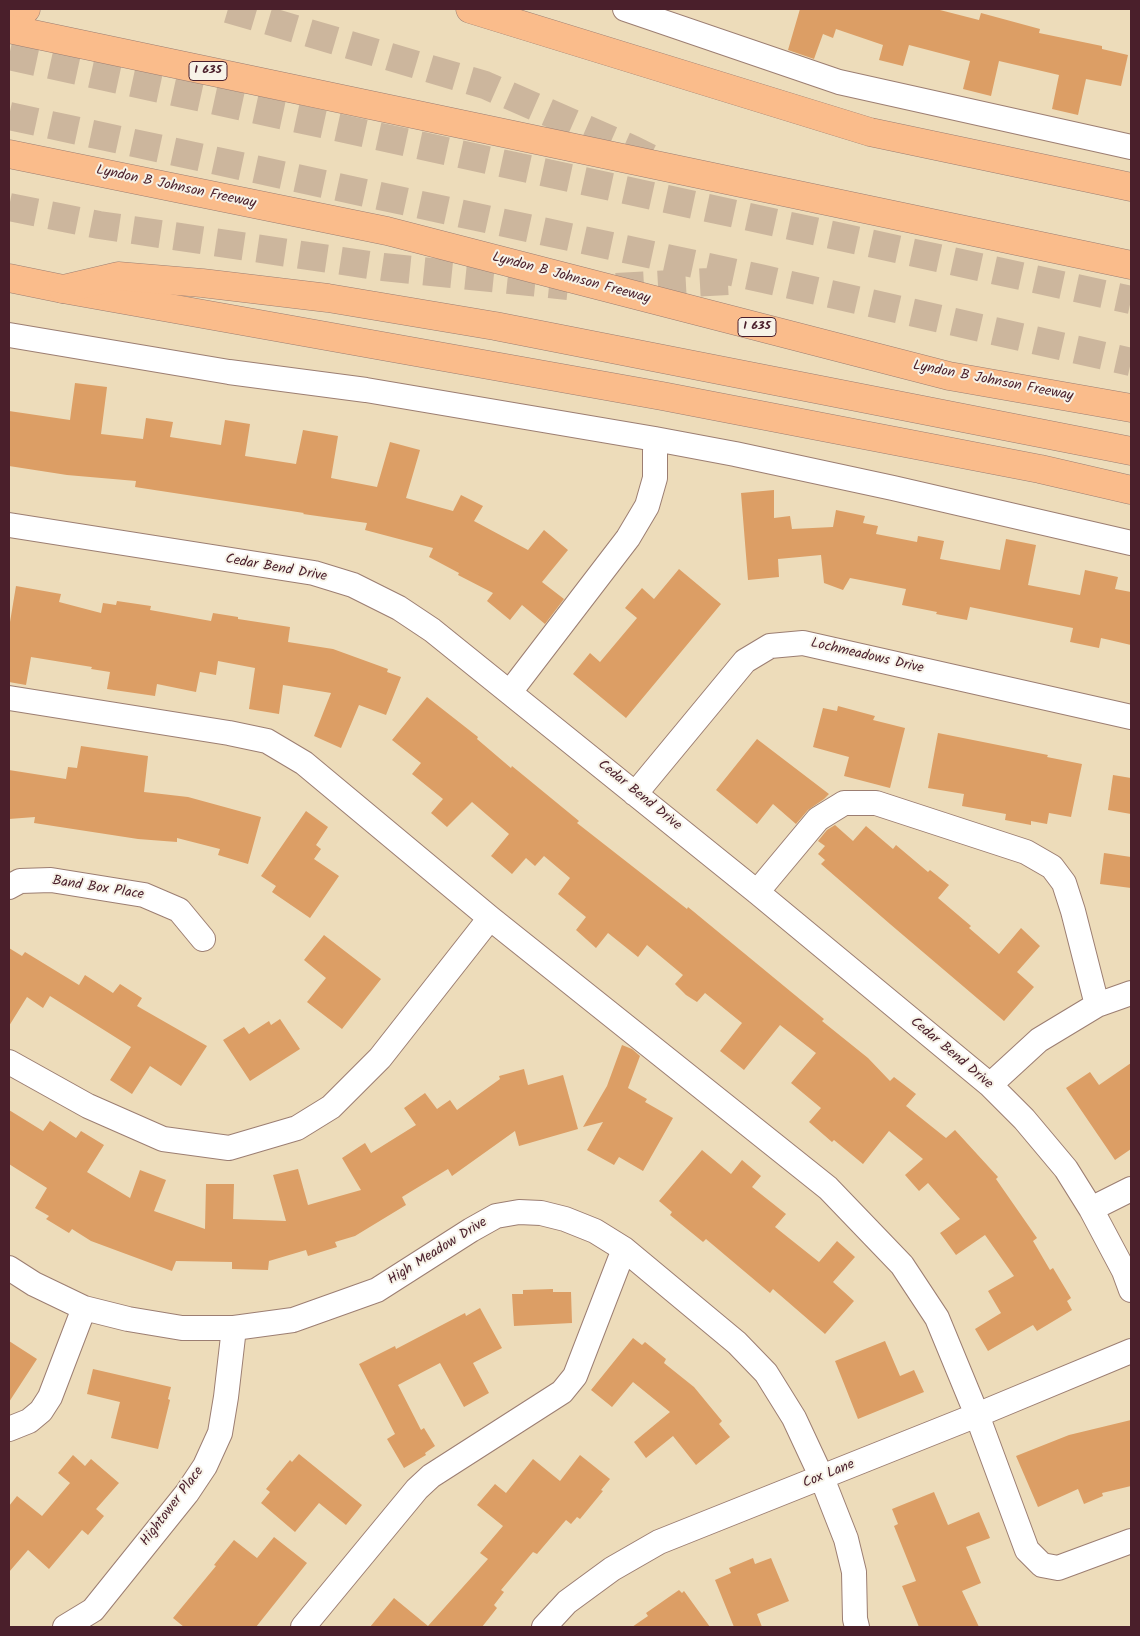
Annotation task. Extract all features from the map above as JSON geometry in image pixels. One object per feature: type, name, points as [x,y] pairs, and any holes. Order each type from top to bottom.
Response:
[{"type":"main road","points":[[9,29],[26,9]]},
{"type":"main road","points":[[470,9],[870,132],[1131,187]]},
{"type":"main road","name":"I 635","points":[[9,29],[1131,266]]},
{"type":"main road","name":"Lyndon B Johnson Freeway","points":[[9,154],[386,231],[949,376],[1131,408]]},
{"type":"main road","points":[[63,289],[118,276],[202,283],[328,298],[495,326],[1131,451]]},
{"type":"main road","points":[[9,278],[662,396],[1040,469],[1131,490]]},
{"type":"street","points":[[625,9],[839,82],[1131,147]]},
{"type":"street","points":[[9,336],[228,372],[366,390],[655,439],[893,488],[1131,543]]},
{"type":"street","points":[[510,692],[628,538],[646,506],[656,478],[655,439]]},
{"type":"street","name":"Cedar Bend Drive","points":[[9,525],[314,573],[354,585],[399,608],[432,630],[757,892],[990,1085],[1024,1119],[1066,1169],[1091,1209],[1124,1271],[1131,1290]]},
{"type":"street","name":"Lochmeadows Drive","points":[[636,794],[745,661],[770,646],[803,642],[1131,717]]},
{"type":"street","points":[[9,698],[266,741],[304,763],[490,918],[828,1188],[902,1265],[936,1318],[977,1415],[1027,1550],[1042,1565],[1058,1568],[1131,1541]]},
{"type":"street","points":[[757,892],[818,820],[844,803],[876,803],[1026,852],[1052,867],[1064,883],[1073,910],[1097,1005]]},
{"type":"street","name":"Band Box Place","points":[[9,887],[20,881],[51,880],[144,895],[179,910],[203,939]]},
{"type":"street","points":[[9,1062],[88,1106],[163,1140],[229,1148],[297,1128],[330,1107],[380,1058],[490,918]]},
{"type":"street","points":[[990,1085],[1039,1040],[1097,1005],[1131,993]]},
{"type":"street","points":[[1091,1209],[1131,1189]]},
{"type":"street","name":"High Meadow Drive","points":[[9,1268],[34,1284],[84,1308],[128,1320],[182,1328],[234,1328],[293,1320],[377,1290],[470,1230],[496,1216],[519,1212],[541,1213],[565,1219],[595,1231],[624,1249],[737,1343],[766,1373],[794,1418],[822,1478],[846,1539],[854,1572],[855,1619],[857,1627]]},
{"type":"street","points":[[304,1627],[417,1488],[431,1476],[562,1392],[575,1376],[624,1249]]},
{"type":"street","points":[[9,1428],[29,1421],[41,1412],[50,1397],[84,1308]]},
{"type":"street","name":"Hightower Place","points":[[65,1627],[93,1610],[187,1493],[205,1466],[220,1433],[234,1328]]},
{"type":"street","name":"Cox Lane","points":[[544,1627],[567,1602],[612,1569],[660,1542],[822,1478],[1131,1351]]},
{"type":"building","points":[[800,9],[936,9],[979,20],[981,13],[1040,29],[1039,33],[1102,46],[1102,49],[1128,55],[1121,86],[1086,79],[1078,115],[1052,109],[1059,75],[999,61],[991,96],[963,89],[970,61],[909,45],[903,66],[879,60],[883,45],[836,29],[833,38],[823,34],[814,59],[788,50]]},
{"type":"building","points":[[75,383],[107,387],[101,434],[143,439],[146,418],[173,422],[170,437],[221,445],[225,420],[250,424],[245,456],[296,464],[303,430],[338,436],[331,478],[377,487],[390,442],[420,450],[406,498],[453,511],[461,495],[483,506],[474,521],[528,550],[544,530],[568,550],[542,582],[564,599],[545,624],[522,605],[510,620],[487,601],[493,593],[429,557],[433,548],[365,530],[367,523],[135,487],[136,481],[67,475],[9,466],[9,411],[70,420]]},
{"type":"building","points":[[774,490],[774,518],[790,516],[792,529],[833,527],[836,510],[865,516],[863,523],[878,526],[876,534],[917,542],[918,536],[944,541],[940,559],[1000,570],[1006,539],[1036,545],[1028,585],[1080,595],[1085,570],[1118,577],[1115,589],[1131,592],[1131,645],[1101,638],[1099,648],[1070,642],[1073,628],[970,607],[967,620],[936,614],[937,612],[902,605],[906,589],[850,578],[843,590],[824,583],[821,555],[778,559],[779,577],[748,580],[741,493]]},
{"type":"building","points":[[679,569],[721,604],[626,718],[573,674],[590,653],[600,662],[637,618],[625,608],[642,588],[654,599]]},
{"type":"building","points":[[16,586],[61,594],[59,602],[101,613],[103,603],[116,605],[117,601],[151,606],[150,610],[211,621],[213,613],[290,627],[288,642],[333,649],[388,669],[387,672],[401,677],[386,715],[359,705],[341,748],[314,736],[331,693],[283,685],[279,714],[249,709],[255,668],[218,661],[216,675],[200,672],[196,692],[157,684],[155,696],[107,689],[110,672],[91,669],[92,667],[31,657],[26,685],[9,682],[9,628]]},
{"type":"building","points":[[427,697],[478,737],[477,739],[511,768],[512,766],[579,821],[577,823],[687,909],[688,907],[824,1019],[822,1021],[868,1058],[890,1081],[894,1077],[916,1094],[906,1106],[946,1138],[955,1130],[998,1177],[996,1179],[1037,1238],[1033,1241],[1050,1270],[1053,1268],[1071,1298],[1067,1301],[1072,1310],[1037,1331],[1033,1325],[988,1351],[975,1329],[1001,1313],[988,1291],[1014,1276],[985,1235],[956,1255],[940,1233],[960,1219],[928,1183],[919,1191],[905,1175],[923,1159],[889,1131],[863,1164],[834,1140],[832,1142],[809,1122],[821,1108],[791,1083],[816,1053],[780,1025],[744,1070],[720,1051],[742,1023],[705,993],[697,1002],[686,995],[675,984],[683,975],[647,945],[638,957],[608,933],[596,948],[576,930],[586,917],[558,894],[570,878],[544,856],[535,866],[526,858],[512,874],[491,856],[509,834],[472,802],[447,827],[431,813],[443,799],[412,774],[421,763],[392,740]]},
{"type":"building","points":[[838,706],[875,716],[873,720],[905,728],[890,788],[844,776],[849,757],[813,747],[823,708],[837,711]]},
{"type":"building","points":[[938,733],[1048,755],[1047,757],[1082,764],[1071,817],[1049,813],[1047,824],[1031,821],[1031,825],[1005,820],[1006,814],[962,806],[964,794],[928,788]]},
{"type":"building","points":[[757,739],[829,794],[808,810],[796,824],[773,804],[757,824],[716,790]]},
{"type":"building","points":[[81,746],[148,756],[144,792],[188,797],[261,817],[248,864],[218,855],[220,849],[177,838],[177,842],[138,839],[34,823],[35,817],[9,819],[9,770],[66,779],[68,767],[77,768]]},
{"type":"building","points":[[1113,775],[1131,778],[1131,814],[1108,810]]},
{"type":"building","points":[[306,811],[328,827],[316,845],[321,849],[314,859],[339,876],[310,918],[272,892],[276,886],[261,876]]},
{"type":"building","points":[[835,825],[853,841],[866,826],[893,849],[896,845],[928,872],[930,870],[949,885],[938,898],[971,926],[969,928],[999,954],[1021,928],[1040,946],[1017,972],[1034,987],[1004,1021],[821,864],[825,860],[818,854],[825,846],[818,841],[827,830]]},
{"type":"building","points":[[1104,853],[1131,857],[1131,888],[1100,884]]},
{"type":"building","points":[[324,935],[381,979],[342,1029],[307,1002],[326,978],[304,960]]},
{"type":"building","points":[[9,948],[22,956],[25,952],[79,985],[85,975],[113,993],[120,984],[142,998],[137,1006],[207,1046],[181,1086],[150,1066],[132,1094],[110,1080],[131,1047],[50,996],[43,1008],[27,997],[9,1026]]},
{"type":"building","points":[[280,1019],[300,1049],[250,1081],[223,1040],[244,1027],[249,1034],[269,1021],[271,1025]]},
{"type":"building","points":[[622,1045],[632,1049],[640,1056],[628,1088],[647,1099],[645,1102],[673,1118],[643,1171],[619,1157],[614,1165],[587,1150],[603,1122],[583,1127],[607,1086]]},
{"type":"building","points":[[1131,1063],[1131,1149],[1115,1160],[1066,1088],[1090,1072],[1099,1085]]},
{"type":"building","points":[[524,1069],[528,1085],[563,1075],[578,1129],[519,1146],[515,1131],[452,1176],[448,1169],[402,1197],[406,1205],[355,1236],[335,1242],[337,1247],[308,1256],[306,1250],[269,1261],[268,1270],[232,1269],[232,1262],[176,1261],[172,1271],[91,1241],[72,1229],[69,1233],[46,1219],[49,1216],[35,1208],[47,1188],[9,1164],[9,1110],[43,1131],[50,1121],[76,1138],[81,1131],[104,1145],[87,1172],[130,1198],[140,1170],[166,1180],[154,1211],[205,1229],[206,1184],[234,1184],[233,1219],[286,1221],[273,1175],[298,1169],[308,1205],[361,1190],[342,1158],[365,1143],[371,1153],[416,1125],[404,1108],[425,1093],[437,1109],[450,1100],[457,1110],[500,1079],[499,1076]]},
{"type":"building","points":[[702,1150],[731,1174],[742,1160],[761,1176],[752,1187],[786,1214],[775,1227],[819,1262],[837,1241],[855,1257],[833,1282],[854,1301],[825,1334],[773,1289],[770,1293],[706,1239],[703,1242],[670,1215],[672,1212],[659,1201]]},
{"type":"building","points":[[553,1289],[553,1292],[571,1292],[572,1323],[514,1326],[512,1294],[523,1294],[523,1290]]},
{"type":"building","points":[[480,1308],[502,1348],[473,1363],[489,1393],[464,1407],[440,1363],[398,1385],[421,1430],[424,1428],[435,1446],[425,1453],[426,1455],[404,1468],[387,1439],[395,1434],[359,1364],[395,1346],[396,1349],[465,1313],[466,1316]]},
{"type":"building","points":[[633,1338],[642,1345],[645,1342],[666,1359],[664,1363],[694,1387],[722,1421],[719,1424],[730,1437],[696,1465],[673,1436],[646,1458],[634,1442],[670,1412],[633,1382],[612,1407],[591,1390]]},
{"type":"building","points":[[9,1341],[37,1359],[9,1402]]},
{"type":"building","points":[[885,1341],[900,1376],[914,1370],[924,1392],[858,1419],[835,1361]]},
{"type":"building","points":[[93,1369],[171,1387],[168,1399],[170,1400],[158,1449],[111,1438],[120,1402],[87,1394]]},
{"type":"building","points":[[1131,1420],[1131,1486],[1102,1493],[1103,1496],[1084,1504],[1078,1489],[1038,1507],[1016,1456],[1069,1435]]},
{"type":"building","points":[[299,1454],[362,1505],[346,1525],[319,1503],[295,1532],[261,1503],[270,1492],[266,1489],[290,1460],[292,1462]]},
{"type":"building","points":[[73,1455],[85,1466],[91,1459],[119,1483],[96,1509],[104,1516],[88,1535],[82,1530],[49,1569],[28,1550],[9,1572],[9,1506],[17,1496],[42,1516],[70,1483],[58,1473]]},
{"type":"building","points":[[580,1455],[610,1479],[601,1490],[603,1491],[580,1519],[577,1517],[571,1524],[566,1520],[537,1554],[533,1552],[501,1590],[504,1592],[494,1605],[497,1608],[482,1627],[370,1627],[394,1598],[428,1626],[488,1559],[480,1553],[503,1526],[477,1505],[495,1484],[506,1493],[533,1459],[560,1481]]},
{"type":"building","points":[[934,1492],[948,1525],[979,1512],[990,1538],[966,1547],[981,1583],[962,1591],[979,1627],[919,1627],[902,1586],[916,1581],[894,1526],[898,1524],[892,1509]]},
{"type":"building","points":[[274,1537],[307,1563],[256,1627],[184,1627],[173,1618],[216,1566],[214,1565],[234,1540],[257,1558]]},
{"type":"building","points":[[753,1558],[755,1564],[771,1558],[789,1601],[757,1614],[762,1627],[734,1627],[715,1580],[731,1573],[729,1568]]},
{"type":"building","points":[[679,1590],[682,1593],[684,1591],[710,1627],[632,1627],[648,1616],[646,1613]]},
{"type":"tunnel","points":[[228,9],[485,85],[654,160]]},
{"type":"tunnel","points":[[9,56],[1131,300]]},
{"type":"tunnel","points":[[9,116],[764,279],[1131,362]]},
{"type":"tunnel","points":[[9,207],[99,225],[383,267],[568,286]]},
{"type":"tunnel","points":[[616,287],[728,281]]}]
